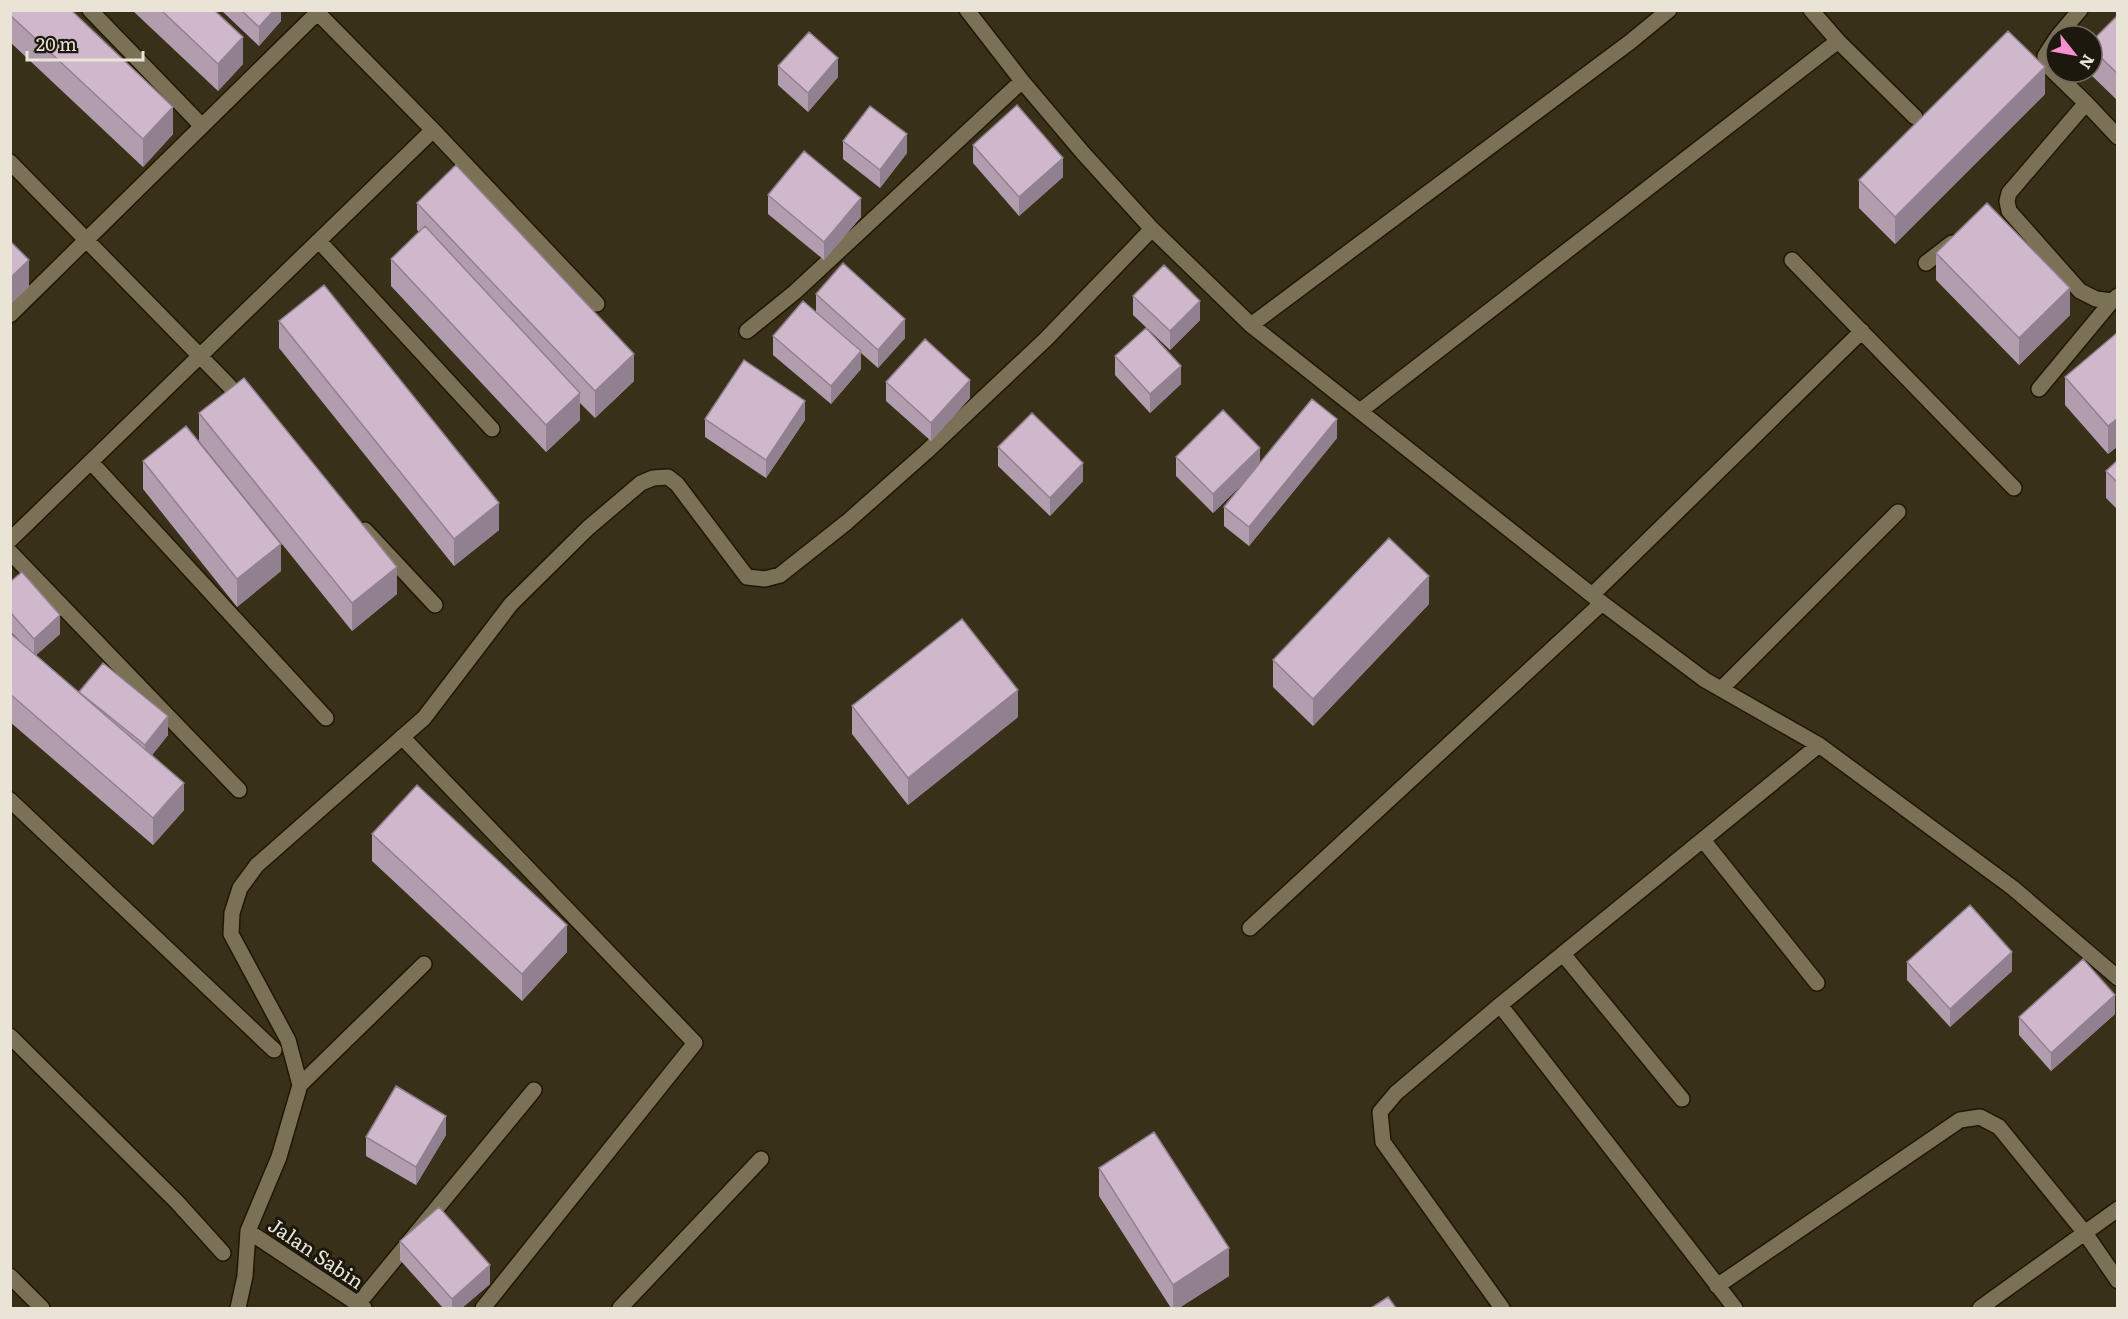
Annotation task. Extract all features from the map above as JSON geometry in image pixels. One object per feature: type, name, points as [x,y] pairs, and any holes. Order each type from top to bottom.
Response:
[{"type":"street","points":[[90,10],[202,126]]},
{"type":"street","points":[[967,10],[1022,81],[1083,153],[1152,229],[1251,325],[1597,599],[1705,680],[1819,745],[2013,888],[2118,978]]},
{"type":"street","points":[[1251,325],[1630,42],[1669,10]]},
{"type":"street","points":[[1811,10],[1838,41],[1915,117]]},
{"type":"street","points":[[2068,24],[2080,10]]},
{"type":"street","points":[[10,315],[316,12],[433,130],[597,304]]},
{"type":"street","points":[[1360,411],[1838,41]]},
{"type":"street","points":[[747,331],[795,292],[1022,81]]},
{"type":"street","points":[[2066,84],[2118,137]]},
{"type":"street","points":[[2086,103],[2010,193],[2003,205],[2080,291],[2096,299],[2115,298]]},
{"type":"street","points":[[10,540],[433,130]]},
{"type":"street","points":[[10,162],[258,416]]},
{"type":"street","points":[[300,1085],[288,1040],[231,934],[232,913],[240,888],[256,865],[424,718],[511,604],[588,528],[641,483],[653,478],[668,477],[677,484],[747,577],[765,579],[780,575],[847,522],[926,452],[1046,339],[1152,229]]},
{"type":"street","points":[[1926,263],[1962,236]]},
{"type":"street","points":[[319,241],[492,429]]},
{"type":"street","points":[[1792,260],[2014,488]]},
{"type":"street","points":[[2039,390],[2115,298]]},
{"type":"street","points":[[1250,928],[1597,599],[1862,331]]},
{"type":"street","points":[[91,462],[326,718]]},
{"type":"street","points":[[1721,689],[1898,512]]},
{"type":"street","points":[[354,519],[435,605]]},
{"type":"street","points":[[10,552],[239,790]]},
{"type":"street","points":[[402,737],[695,1043],[483,1308]]},
{"type":"street","points":[[1502,1308],[1383,1142],[1380,1112],[1396,1093],[1500,1005],[1819,745]]},
{"type":"street","points":[[10,800],[274,1050]]},
{"type":"street","points":[[1702,840],[1817,983]]},
{"type":"street","points":[[1563,954],[1682,1100]]},
{"type":"street","points":[[238,1308],[244,1276],[248,1231],[279,1157],[300,1085],[424,964]]},
{"type":"street","points":[[1500,1005],[1735,1308]]},
{"type":"street","points":[[10,1036],[177,1202],[223,1253]]},
{"type":"street","points":[[361,1306],[534,1090]]},
{"type":"street","points":[[1717,1286],[1960,1120],[1980,1117],[1999,1127],[2085,1233],[2118,1281]]},
{"type":"street","points":[[620,1308],[761,1159]]},
{"type":"street","points":[[1980,1308],[2118,1209]]},
{"type":"street","name":"Jalan Sabin","points":[[248,1231],[361,1306]]},
{"type":"street","points":[[10,1276],[42,1308]]},
{"type":"building","points":[[10,10],[71,10],[173,107],[143,139],[10,15]]},
{"type":"building","points":[[161,10],[214,10],[243,37],[218,64]]},
{"type":"building","points":[[241,10],[274,10],[259,27]]},
{"type":"building","points":[[2118,15],[2118,74],[2104,61],[2104,29]]},
{"type":"building","points":[[2008,31],[2044,66],[1895,217],[1859,180]]},
{"type":"building","points":[[809,32],[838,58],[808,93],[778,66]]},
{"type":"building","points":[[1017,105],[1063,158],[1019,197],[973,145]]},
{"type":"building","points":[[870,106],[907,134],[880,170],[843,141]]},
{"type":"building","points":[[804,151],[861,198],[824,242],[768,195]]},
{"type":"building","points":[[456,165],[634,354],[595,391],[417,203]]},
{"type":"building","points":[[1987,203],[2070,288],[2019,338],[1936,253]]},
{"type":"building","points":[[425,226],[580,393],[546,425],[391,259]]},
{"type":"building","points":[[10,241],[29,260],[10,278]]},
{"type":"building","points":[[843,263],[905,319],[878,350],[816,294]]},
{"type":"building","points":[[1164,265],[1200,301],[1170,331],[1133,296]]},
{"type":"building","points":[[324,285],[499,503],[454,539],[279,321]]},
{"type":"building","points":[[803,301],[861,351],[831,386],[773,336]]},
{"type":"building","points":[[1146,328],[1181,366],[1150,394],[1115,356]]},
{"type":"building","points":[[2118,332],[2118,418],[2108,426],[2065,377]]},
{"type":"building","points":[[925,339],[970,380],[931,423],[886,382]]},
{"type":"building","points":[[744,360],[805,401],[766,460],[705,419]]},
{"type":"building","points":[[244,378],[397,567],[352,603],[199,413]]},
{"type":"building","points":[[1312,399],[1337,419],[1249,527],[1224,507]]},
{"type":"building","points":[[1223,410],[1260,448],[1213,494],[1176,457]]},
{"type":"building","points":[[1032,413],[1083,463],[1050,498],[998,447]]},
{"type":"building","points":[[186,426],[281,544],[237,579],[143,461]]},
{"type":"building","points":[[2118,460],[2118,483],[2106,471]]},
{"type":"building","points":[[1389,538],[1429,576],[1313,699],[1273,660]]},
{"type":"building","points":[[22,572],[60,615],[34,639],[10,612],[10,582]]},
{"type":"building","points":[[962,619],[1018,690],[908,778],[852,706]]},
{"type":"building","points":[[10,633],[184,783],[153,818],[10,694]]},
{"type":"building","points":[[103,663],[168,716],[145,745],[79,692]]},
{"type":"building","points":[[417,785],[567,925],[522,974],[372,834]]},
{"type":"building","points":[[1970,905],[2012,952],[1950,1009],[1907,962]]},
{"type":"building","points":[[2083,959],[2115,995],[2051,1053],[2019,1017]]},
{"type":"building","points":[[396,1086],[446,1116],[416,1167],[366,1137]]},
{"type":"building","points":[[1154,1132],[1229,1248],[1173,1285],[1099,1168]]},
{"type":"building","points":[[439,1207],[490,1265],[452,1299],[400,1241]]},
{"type":"building","points":[[1388,1297],[1396,1308],[1371,1308]]}]
